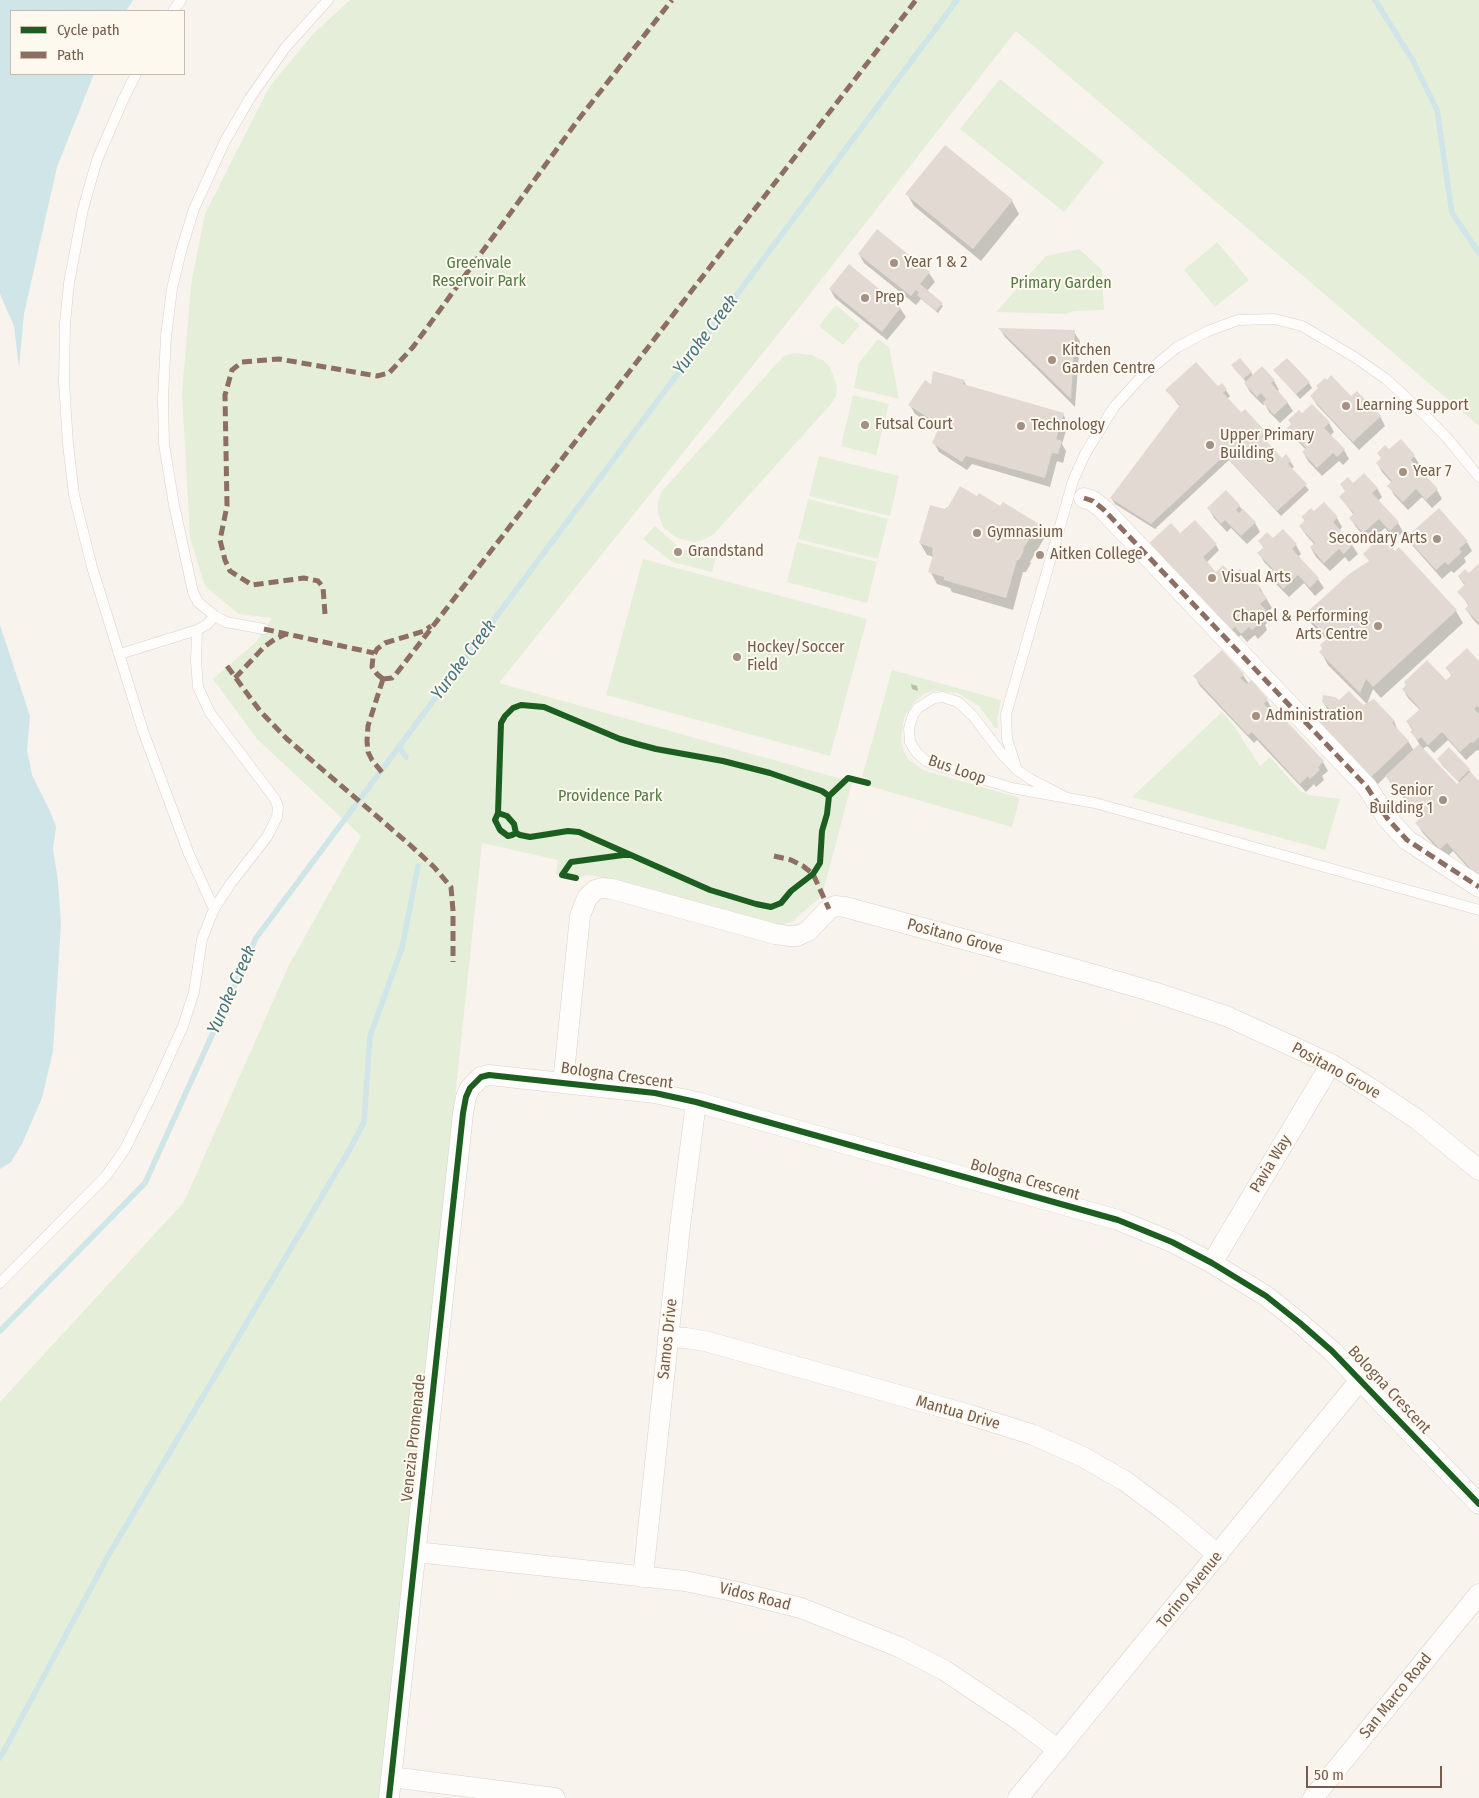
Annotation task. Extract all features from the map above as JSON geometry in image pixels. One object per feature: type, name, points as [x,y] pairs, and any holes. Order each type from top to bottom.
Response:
[{"type":"street","points":[[1084,498],[1093,501],[1103,509],[1367,787],[1387,818],[1407,840],[1479,887]]},
{"type":"street","name":"Positano Grove","points":[[563,1082],[580,916],[587,898],[596,890],[602,888],[775,934],[790,936],[797,936],[808,931],[819,917],[835,906],[845,907],[1088,973],[1226,1016],[1331,1064],[1418,1120],[1479,1170]]},
{"type":"street","name":"Pavia Way","points":[[1212,1263],[1331,1064]]},
{"type":"street","name":"Bologna Crescent","points":[[474,1083],[481,1077],[490,1075],[655,1093],[696,1102],[1118,1220],[1172,1242],[1212,1263],[1266,1296],[1332,1350],[1479,1504]]},
{"type":"street","name":"Venezia Promenade","points":[[389,1798],[463,1113],[466,1097],[474,1083]]},
{"type":"street","name":"Samos Drive","points":[[643,1577],[681,1218],[696,1102]]},
{"type":"street","name":"Mantua Drive","points":[[668,1337],[705,1341],[970,1415],[1031,1434],[1083,1457],[1125,1481],[1172,1516],[1218,1555]]},
{"type":"street","name":"Torino Avenue","points":[[1018,1798],[1360,1380]]},
{"type":"street","name":"Vidos Road","points":[[416,1552],[685,1581],[801,1608],[891,1644],[944,1670],[1023,1722],[1058,1750]]},
{"type":"street","name":"San Marco Road","points":[[1313,1798],[1479,1594]]},
{"type":"street","points":[[391,1778],[555,1798]]},
{"type":"lane","points":[[264,630],[226,622],[215,616],[198,602],[193,592],[175,514],[164,444],[165,354],[172,290],[181,250],[194,209],[225,142],[250,98],[285,48],[328,0]]},
{"type":"lane","points":[[136,75],[97,160],[83,210],[69,283],[65,323],[64,382],[68,444],[74,495],[92,567],[143,731],[189,854],[214,909]]},
{"type":"lane","points":[[1017,770],[1007,740],[1005,728],[1006,714],[1068,494],[1085,454],[1114,407],[1141,377],[1176,348],[1208,331],[1238,320],[1274,319],[1302,326],[1356,358],[1392,384],[1448,439],[1479,477]]},
{"type":"lane","points":[[120,654],[196,630],[206,625],[215,616]]},
{"type":"lane","points":[[0,1283],[106,1176],[125,1149],[183,1026],[194,992],[202,939],[214,909],[274,826],[277,817],[278,807],[275,800],[210,713],[198,687],[196,630]]},
{"type":"lane","name":"Bus Loop","points":[[943,697],[958,702],[973,716],[1001,753],[1017,770],[1040,785],[1065,797],[1012,788],[962,774],[926,761],[917,753],[910,742],[909,728],[913,715],[918,708],[934,698],[943,697]]},
{"type":"lane","points":[[1065,797],[1134,814],[1479,910]]},
{"type":"green space","name":"Greenvale Reservoir Park","points":[[350,0],[1479,0],[1479,426],[1016,31],[802,304],[499,683],[852,782],[822,896],[794,921],[784,924],[777,924],[596,876],[588,875],[576,878],[556,874],[558,860],[482,843],[381,1798],[0,1798],[0,1402],[184,1202],[289,965],[361,836],[257,739],[213,679],[256,642],[272,618],[239,614],[205,586],[190,538],[182,393],[191,285],[205,214],[269,87],[314,33]]},
{"type":"green space","points":[[1000,79],[1104,162],[1064,212],[960,129]]},
{"type":"green space","points":[[1217,242],[1249,280],[1215,307],[1184,270]]},
{"type":"green space","name":"Primary Garden","points":[[1079,249],[1102,270],[1104,310],[1074,311],[1066,314],[996,312],[1046,256]]},
{"type":"green space","points":[[836,305],[860,325],[843,345],[819,326]]},
{"type":"green space","points":[[878,339],[889,347],[899,399],[854,388],[859,363]]},
{"type":"green space","points":[[794,353],[812,355],[824,361],[830,367],[837,386],[836,396],[831,404],[713,535],[694,542],[674,536],[663,527],[658,513],[658,502],[662,491],[780,360],[784,356]]},
{"type":"green space","name":"Futsal Court","points":[[853,395],[889,404],[876,455],[841,446]]},
{"type":"green space","points":[[819,456],[899,476],[890,516],[809,496]]},
{"type":"green space","points":[[808,499],[888,519],[878,559],[798,539]]},
{"type":"green space","name":"Grandstand","points":[[655,526],[681,549],[716,556],[712,572],[672,562],[643,539]]},
{"type":"green space","points":[[797,542],[877,562],[867,603],[787,582]]},
{"type":"green space","name":"Hockey/Soccer Field","points":[[643,559],[867,619],[830,756],[606,695]]},
{"type":"green space","points":[[892,670],[1001,700],[997,719],[998,728],[995,728],[979,706],[958,693],[935,691],[924,694],[915,701],[904,718],[901,739],[908,759],[923,770],[1020,798],[1012,827],[869,786],[870,779],[862,777]]},
{"type":"green space","points":[[1222,712],[1234,726],[1260,766],[1270,757],[1300,791],[1309,795],[1340,799],[1325,850],[1132,797]]},
{"type":"shaded area","points":[[0,0],[133,0],[127,10],[10,10],[10,75],[94,75],[57,167],[24,314],[19,368],[14,326],[0,294]]},
{"type":"shaded area","points":[[0,625],[30,716],[27,750],[32,775],[56,827],[53,849],[58,881],[61,924],[53,1051],[42,1098],[22,1144],[11,1162],[0,1169]]},
{"type":"building","points":[[945,145],[1013,200],[973,249],[905,194]]},
{"type":"building","name":"Year 1 & 2","points":[[877,229],[930,272],[920,284],[943,303],[936,311],[917,295],[919,292],[916,290],[911,296],[858,254]]},
{"type":"building","name":"Prep","points":[[849,264],[901,307],[882,332],[829,289]]},
{"type":"building","name":"Kitchen Garden Centre","points":[[998,328],[1075,330],[1071,399]]},
{"type":"building","points":[[1240,358],[1252,372],[1243,379],[1231,365]]},
{"type":"building","points":[[1287,358],[1310,382],[1296,394],[1273,370]]},
{"type":"building","name":"Upper Primary Building","points":[[1196,362],[1218,386],[1222,383],[1227,389],[1223,393],[1241,412],[1245,409],[1266,432],[1262,436],[1282,458],[1286,454],[1291,460],[1288,464],[1307,484],[1277,511],[1225,455],[1151,524],[1110,498],[1180,405],[1165,390]]},
{"type":"building","points":[[1262,366],[1275,380],[1271,383],[1288,402],[1274,415],[1263,403],[1266,399],[1261,393],[1257,397],[1244,383]]},
{"type":"building","points":[[933,371],[965,380],[963,384],[1064,413],[1056,439],[1062,441],[1058,454],[1052,453],[1045,478],[966,456],[962,462],[932,443],[940,425],[908,405],[925,380],[931,384]]},
{"type":"building","name":"Learning Support","points":[[1331,375],[1351,396],[1357,391],[1381,416],[1353,442],[1310,396],[1318,388],[1316,386],[1325,378],[1327,380]]},
{"type":"building","points":[[1312,404],[1330,422],[1324,428],[1345,449],[1337,457],[1333,453],[1317,468],[1302,452],[1306,448],[1287,428],[1291,424],[1288,420],[1299,410],[1302,413]]},
{"type":"building","name":"Year 7","points":[[1401,439],[1415,455],[1411,460],[1438,489],[1426,500],[1416,489],[1403,502],[1387,486],[1392,481],[1376,463],[1381,458],[1377,453],[1385,445],[1389,449]]},
{"type":"building","points":[[1364,473],[1378,488],[1372,493],[1399,522],[1390,531],[1379,519],[1363,533],[1349,518],[1354,513],[1339,497],[1345,491],[1340,484],[1348,477],[1353,483]]},
{"type":"building","name":"Gymnasium","points":[[960,486],[977,496],[979,493],[1000,506],[1003,502],[1039,524],[1023,549],[1019,560],[1017,560],[1006,598],[944,580],[944,577],[928,572],[933,548],[919,543],[930,505],[945,509]]},
{"type":"building","points":[[1226,490],[1240,505],[1236,510],[1239,513],[1243,509],[1256,522],[1241,536],[1225,520],[1221,524],[1207,508]]},
{"type":"building","points":[[1324,502],[1338,517],[1333,522],[1353,544],[1344,554],[1339,549],[1324,563],[1310,547],[1315,543],[1299,526],[1305,520],[1301,517],[1311,508],[1314,511]]},
{"type":"building","name":"Secondary Arts","points":[[1439,508],[1468,541],[1459,549],[1462,552],[1448,565],[1445,562],[1436,570],[1406,537]]},
{"type":"building","name":"Visual Arts","points":[[1195,520],[1217,544],[1203,557],[1216,572],[1223,565],[1233,575],[1240,569],[1249,579],[1251,577],[1267,598],[1260,604],[1266,610],[1259,616],[1263,620],[1252,630],[1249,627],[1241,634],[1235,627],[1228,633],[1146,546],[1171,523],[1180,533]]},
{"type":"building","points":[[1283,529],[1297,544],[1292,549],[1319,578],[1310,588],[1298,575],[1283,589],[1269,573],[1273,569],[1257,553],[1264,547],[1258,541],[1267,532],[1273,538]]},
{"type":"building","name":"Chapel & Performing Arts Centre","points":[[1381,536],[1395,551],[1399,547],[1457,610],[1373,687],[1366,679],[1360,693],[1319,652],[1323,648],[1320,645],[1328,638],[1305,614],[1349,574],[1369,561],[1363,554]]},
{"type":"building","points":[[1479,563],[1479,623],[1465,609],[1469,604],[1457,592],[1465,584],[1458,576],[1465,569],[1469,573]]},
{"type":"building","points":[[1467,648],[1479,661],[1479,708],[1477,706],[1474,709],[1479,714],[1479,737],[1460,752],[1442,732],[1428,745],[1421,737],[1418,740],[1410,732],[1413,729],[1406,721],[1420,709],[1402,689],[1406,685],[1404,682],[1427,660],[1446,680],[1452,675],[1445,668]]},
{"type":"building","name":"Administration","points":[[1222,650],[1244,674],[1240,678],[1247,684],[1251,680],[1268,699],[1264,704],[1272,713],[1276,710],[1324,761],[1318,767],[1320,770],[1310,779],[1308,776],[1300,784],[1252,732],[1248,735],[1193,676]]},
{"type":"building","points":[[1349,691],[1363,705],[1374,699],[1395,721],[1392,723],[1409,741],[1369,779],[1316,722],[1330,709],[1322,702],[1323,695],[1335,697],[1339,700]]},
{"type":"building","name":"Senior Building 1","points":[[1419,744],[1457,784],[1470,772],[1479,781],[1479,878],[1447,843],[1440,849],[1415,823],[1422,816],[1385,776]]},
{"type":"building","points":[[1449,747],[1470,769],[1458,781],[1437,759]]},
{"type":"waterway","name":"Yuroke Creek","points":[[0,1331],[145,1183],[256,938],[957,0]]},
{"type":"waterway","points":[[1375,0],[1412,59],[1437,110],[1452,213],[1479,253]]},
{"type":"waterway","points":[[399,746],[406,757]]},
{"type":"waterway","points":[[0,1758],[108,1556],[350,1149],[364,1122],[370,1036],[402,948],[418,866]]},
{"type":"marked path","points":[[325,614],[323,587],[318,581],[304,578],[252,585],[230,571],[225,560],[220,540],[227,506],[225,395],[232,370],[242,362],[279,359],[377,376],[389,373],[413,347],[578,120],[672,0]]},
{"type":"marked path","points":[[383,679],[392,678],[396,674],[916,0]]},
{"type":"marked path","points":[[1084,498],[1093,501],[1103,509],[1367,787],[1387,818],[1407,840],[1479,887]]},
{"type":"marked path","points":[[383,679],[372,667],[373,657],[377,649],[385,643],[424,631],[431,626]]},
{"type":"marked path","points":[[264,629],[374,653]]},
{"type":"marked path","points":[[235,678],[264,647],[286,634]]},
{"type":"marked path","points":[[227,666],[260,711],[287,739],[409,844],[434,867],[451,887],[453,962]]},
{"type":"marked path","points":[[383,679],[368,726],[367,741],[368,752],[372,760],[385,776]]},
{"type":"marked path","points":[[774,856],[791,860],[813,874],[829,909]]},
{"type":"cycle path","points":[[498,813],[501,723],[513,708],[521,705],[544,707],[620,739],[637,744],[723,761],[770,773],[822,791],[829,796]]},
{"type":"cycle path","points":[[516,833],[530,837],[568,831],[579,832],[710,890],[771,907],[781,903],[791,891],[813,874],[820,863],[822,831],[827,814],[829,796],[848,778],[868,783]]},
{"type":"cycle path","points":[[498,813],[507,816],[514,824],[516,833],[508,836],[500,830],[495,820],[498,813]]},
{"type":"cycle path","points":[[576,878],[562,875],[571,862],[629,855]]},
{"type":"cycle path","points":[[389,1798],[463,1113],[470,1088],[481,1077],[489,1075],[655,1093],[696,1102],[1118,1220],[1172,1242],[1212,1263],[1266,1296],[1300,1323],[1332,1351],[1479,1504]]},
{"type":"place","name":"Year 1 & 2","points":[[894,263]]},
{"type":"place","name":"Prep","points":[[865,298]]},
{"type":"place","name":"Kitchen Garden Centre","points":[[1052,360]]},
{"type":"place","name":"Learning Support","points":[[1346,406]]},
{"type":"place","name":"Futsal Court","points":[[865,425]]},
{"type":"place","name":"Technology","points":[[1021,426]]},
{"type":"place","name":"Upper Primary Building","points":[[1210,445]]},
{"type":"place","name":"Year 7","points":[[1403,472]]},
{"type":"place","name":"Gymnasium","points":[[977,533]]},
{"type":"place","name":"Secondary Arts","points":[[1437,539]]},
{"type":"place","name":"Grandstand","points":[[678,552]]},
{"type":"place","name":"Aitken College","points":[[1040,555]]},
{"type":"place","name":"Visual Arts","points":[[1212,578]]},
{"type":"place","name":"Chapel & Performing Arts Centre","points":[[1378,626]]},
{"type":"place","name":"Hockey/Soccer Field","points":[[737,657]]},
{"type":"place","name":"Administration","points":[[1256,716]]},
{"type":"place","name":"Senior Building 1","points":[[1443,800]]},
{"type":"park label","name":"Providence Park","points":[[610,797]]}]
